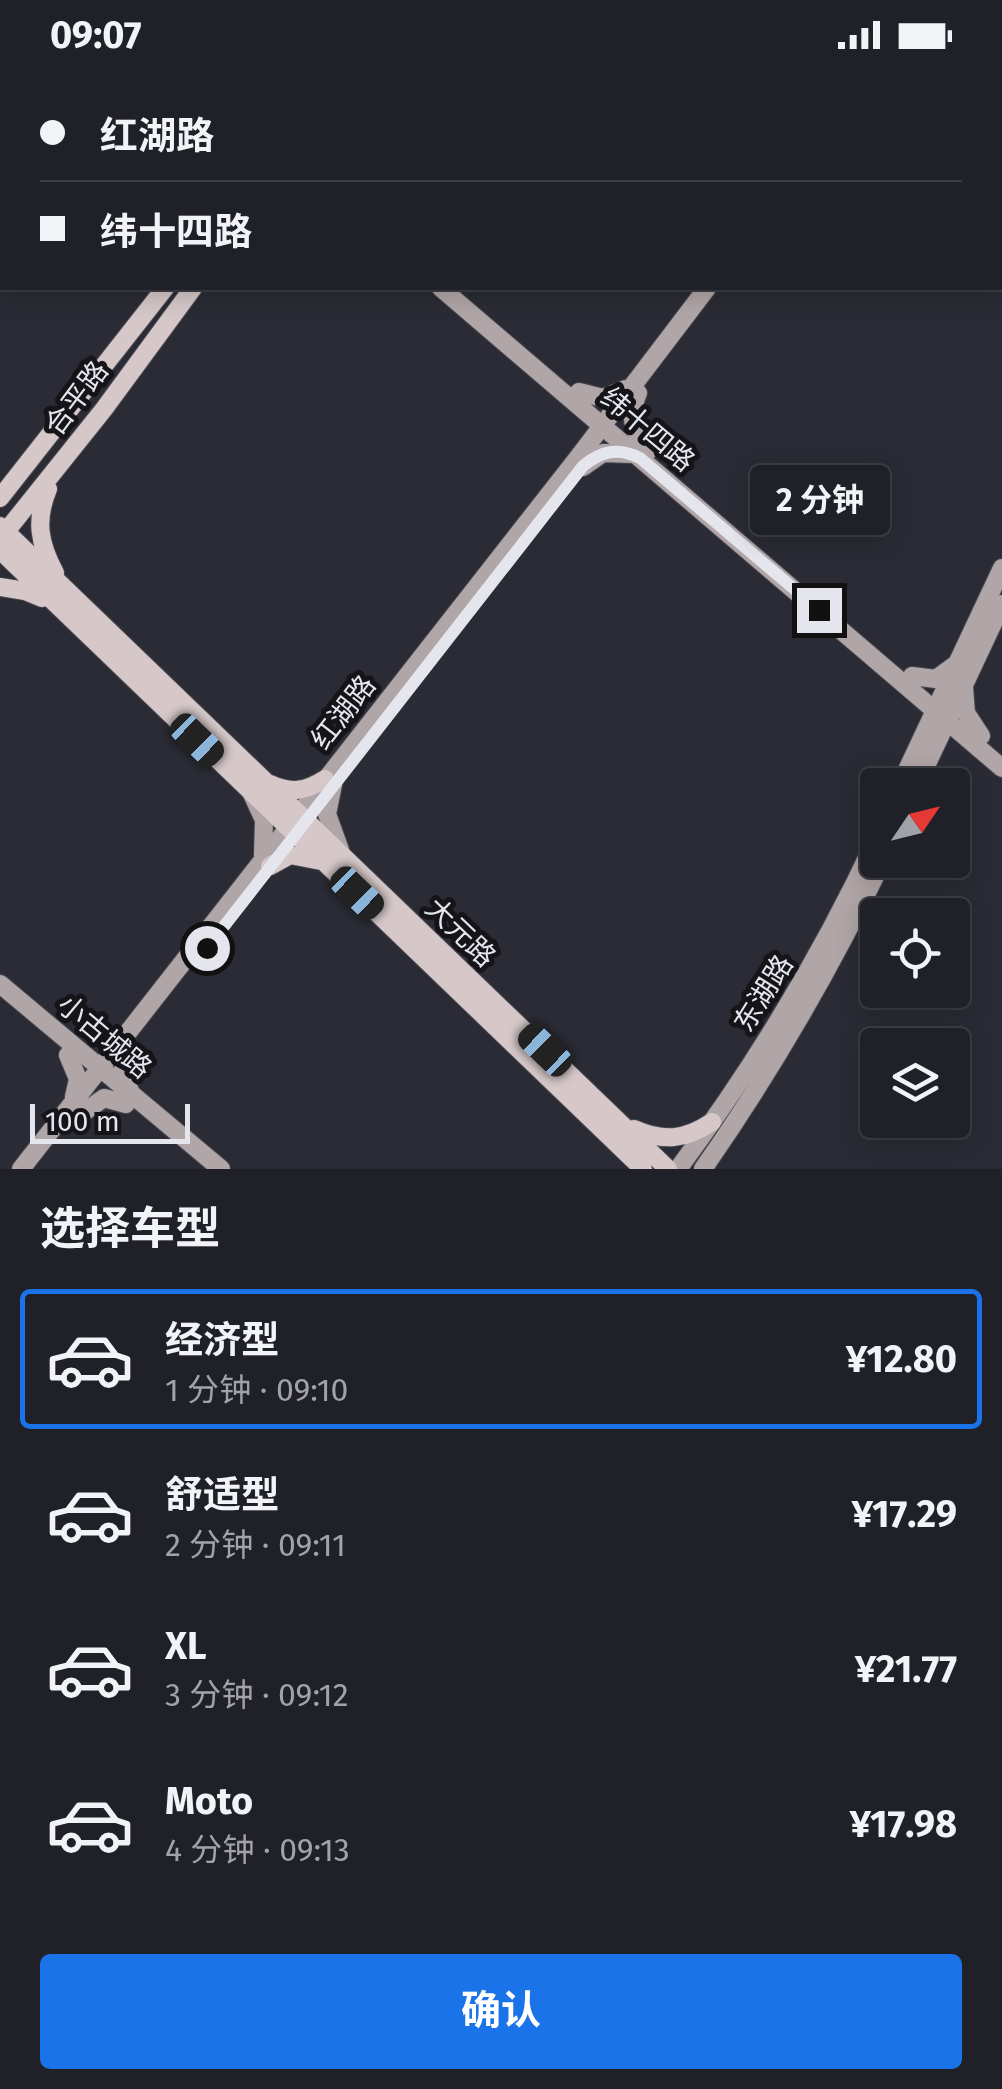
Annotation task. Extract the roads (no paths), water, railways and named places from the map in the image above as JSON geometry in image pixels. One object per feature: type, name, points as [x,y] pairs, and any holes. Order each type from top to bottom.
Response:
[{"type":"main road","name":"合平路","points":[[0,498],[164,290]]},
{"type":"main road","name":"合平路","points":[[2,537],[190,290]]},
{"type":"main road","name":"纬十四路","points":[[444,290],[576,396],[944,710],[1002,768]]},
{"type":"main road","name":"纬十四路","points":[[459,290],[576,396]]},
{"type":"main road","name":"红湖路","points":[[20,1169],[101,1076],[582,461],[706,290]]},
{"type":"main road","name":"红湖路","points":[[638,386],[717,290]]},
{"type":"main road","points":[[638,386],[632,420],[644,454],[612,451],[582,461],[586,424],[576,396],[612,396],[638,386]]},
{"type":"main road","points":[[57,468],[41,506],[40,541],[64,600]]},
{"type":"main road","name":"大元路","points":[[2,537],[614,1129],[668,1169]]},
{"type":"main road","points":[[925,768],[959,661],[1002,568]]},
{"type":"main road","points":[[0,587],[64,600]]},
{"type":"main road","points":[[908,768],[918,746],[964,684],[1002,604]]},
{"type":"main road","points":[[918,746],[920,708],[910,682],[936,679],[959,661]]},
{"type":"main road","points":[[927,764],[954,742],[979,741],[966,712],[964,684]]},
{"type":"main road","name":"纬十四路","points":[[979,741],[1002,754]]},
{"type":"main road","points":[[329,782],[328,824],[338,864],[300,855],[264,866],[266,833],[257,786],[293,791],[329,782]]},
{"type":"main road","name":"东湖路","points":[[703,1169],[720,1128],[860,872]]},
{"type":"main road","name":"东湖路","points":[[678,1169],[768,1074],[874,878]]},
{"type":"main road","name":"小古城路","points":[[0,984],[72,1052]]},
{"type":"main road","name":"小古城路","points":[[0,999],[221,1169]]},
{"type":"main road","points":[[73,1111],[78,1078],[72,1052],[103,1051],[128,1041]]},
{"type":"main road","points":[[73,1111],[104,1098],[132,1101],[122,1074],[128,1041]]},
{"type":"main road","name":"小古城路","points":[[132,1101],[204,1169]]},
{"type":"main road","name":"红湖路","points":[[35,1169],[73,1111]]},
{"type":"main road","points":[[614,1129],[670,1139],[720,1128],[718,1169]]},
{"type":"main road","points":[[614,1129],[630,1169]]},
{"type":"main road","name":"大元路","points":[[614,1129],[643,1169]]}]
